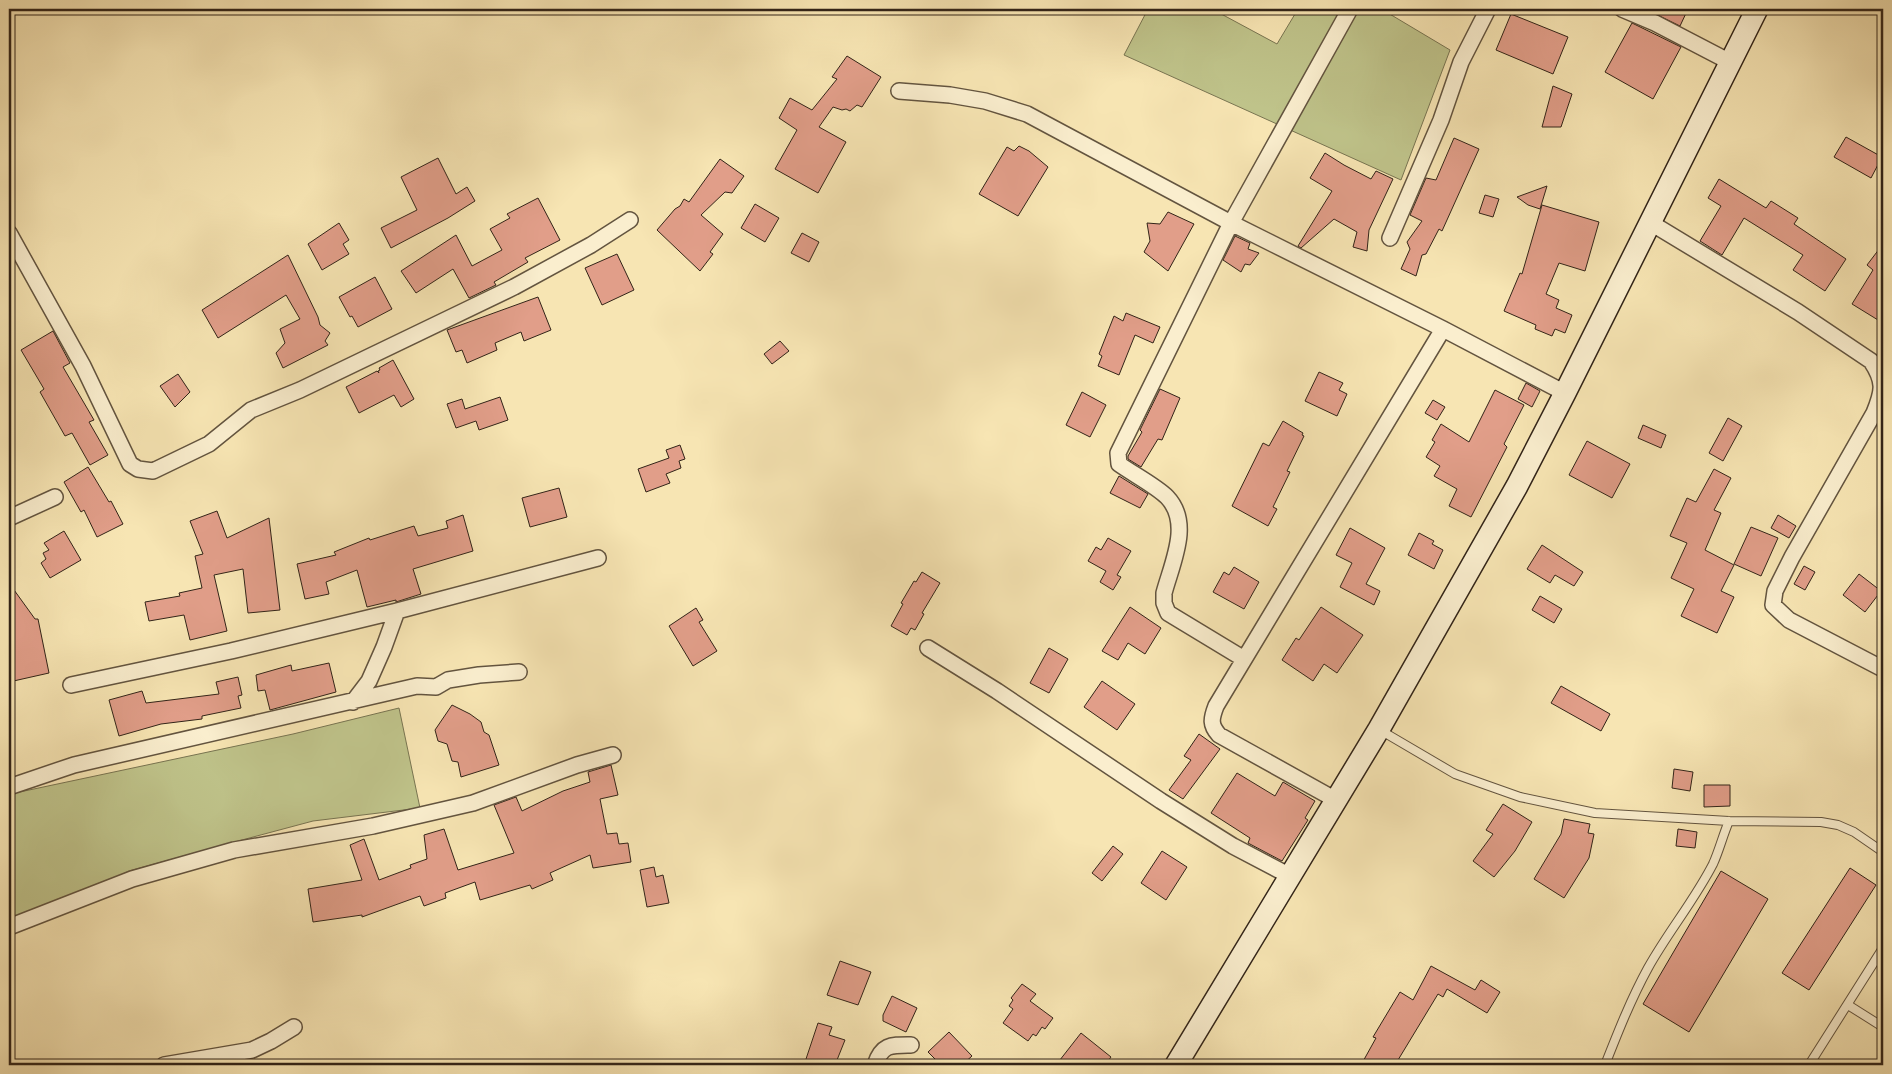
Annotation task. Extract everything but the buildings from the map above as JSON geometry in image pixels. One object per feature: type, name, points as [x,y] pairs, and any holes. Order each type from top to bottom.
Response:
[{"type":"street","points":[[1244,659],[1168,612],[1164,603],[1164,593],[1180,528],[1176,510],[1166,497],[1119,464],[1118,453],[1231,223],[1350,9]]},
{"type":"street","points":[[1390,238],[1442,120],[1461,62],[1488,9]]},
{"type":"street","points":[[1622,9],[1655,23],[1730,62]]},
{"type":"street","points":[[1176,1065],[1378,729],[1517,486],[1651,223],[1756,9]]},
{"type":"street","points":[[899,91],[950,95],[985,101],[1027,114],[1231,223],[1443,328],[1565,393]]},
{"type":"street","points":[[9,233],[82,366],[130,464],[138,469],[154,470],[209,444],[251,410],[300,390],[514,288],[591,245],[630,220]]},
{"type":"street","points":[[1651,223],[1814,323],[1872,361],[1879,373],[1882,386],[1874,413],[1775,590],[1773,605],[1789,620],[1883,669]]},
{"type":"street","points":[[1336,800],[1220,735],[1213,728],[1212,717],[1216,706],[1443,328]]},
{"type":"street","points":[[9,518],[55,497]]},
{"type":"street","points":[[70,685],[231,651],[396,611],[598,558]]},
{"type":"street","points":[[353,702],[370,681],[396,611]]},
{"type":"street","points":[[928,648],[1012,701],[1161,801],[1233,846],[1290,876]]},
{"type":"street","points":[[9,787],[74,765],[417,686],[436,687],[448,680],[519,672]]},
{"type":"street","points":[[9,927],[132,879],[234,850],[373,826],[473,803],[577,765],[613,755]]},
{"type":"street","points":[[164,1065],[252,1050],[294,1027]]},
{"type":"street","points":[[875,1065],[882,1050],[891,1045],[911,1045]]},
{"type":"lane","points":[[1378,729],[1455,774],[1520,797],[1595,813],[1729,821],[1821,822],[1838,825],[1854,832],[1883,852]]},
{"type":"lane","points":[[1605,1065],[1647,969],[1665,939],[1684,913],[1713,863],[1729,821]]},
{"type":"lane","points":[[1809,1065],[1883,948]]},
{"type":"lane","points":[[1848,1005],[1883,1027]]},
{"type":"green space","points":[[1148,9],[1212,9],[1277,44],[1298,9],[1389,9],[1388,13],[1450,50],[1401,180],[1124,55]]},
{"type":"green space","points":[[399,708],[420,808],[313,821],[227,844],[129,871],[74,898],[26,915],[9,918],[9,796],[15,793],[293,734]]}]
